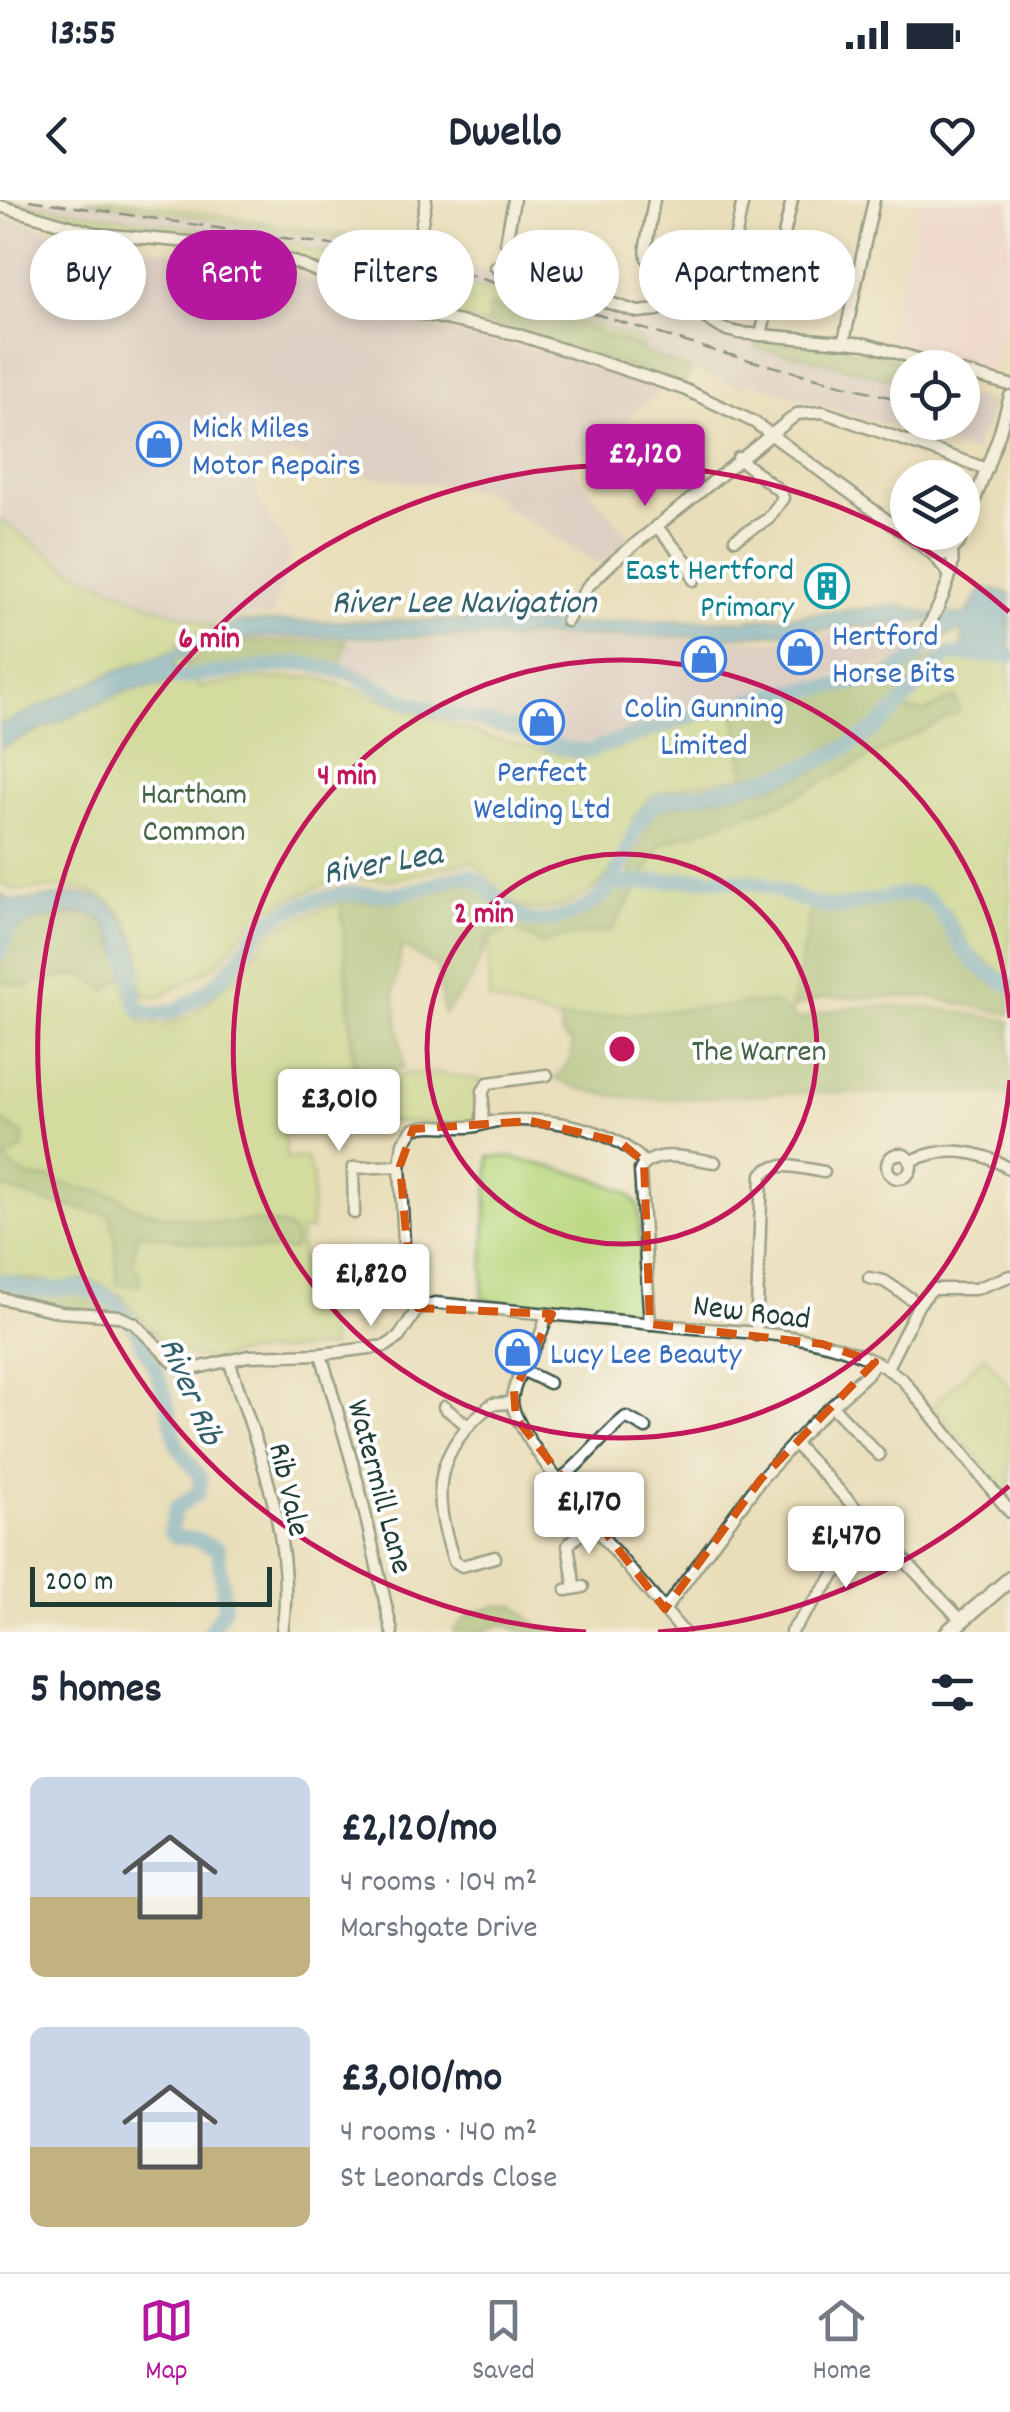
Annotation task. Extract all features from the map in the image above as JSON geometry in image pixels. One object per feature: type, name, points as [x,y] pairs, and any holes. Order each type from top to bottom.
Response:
[{"type":"main road","points":[[948,1632],[1010,1579]]},
{"type":"street","points":[[420,228],[426,200]]},
{"type":"street","points":[[508,230],[514,200]]},
{"type":"street","points":[[649,230],[654,200]]},
{"type":"street","points":[[737,230],[743,200]]},
{"type":"street","points":[[761,335],[792,200]]},
{"type":"street","points":[[844,340],[874,200]]},
{"type":"street","points":[[0,206],[98,234],[201,243],[292,261],[417,313],[516,334],[660,380],[714,402],[770,433],[934,554],[949,574]]},
{"type":"street","points":[[710,320],[730,332],[844,340],[890,352]]},
{"type":"street","points":[[980,377],[1010,385]]},
{"type":"street","points":[[934,554],[952,552],[959,543],[1010,396]]},
{"type":"street","points":[[568,621],[586,586],[738,458],[797,414],[822,412],[987,469]]},
{"type":"street","points":[[734,538],[768,519],[782,498],[781,492],[738,458]]},
{"type":"street","points":[[656,526],[688,562],[694,580]]},
{"type":"street","points":[[922,637],[954,563],[952,552]]},
{"type":"street","points":[[482,1123],[488,1083],[548,1075]]},
{"type":"street","points":[[0,1298],[61,1312],[118,1316],[134,1322],[182,1368],[280,1352],[369,1350],[391,1344],[418,1308],[406,1284],[400,1166],[402,1143],[414,1129],[531,1121],[576,1128],[620,1142],[644,1162]]},
{"type":"street","points":[[910,1161],[941,1151],[971,1152],[1010,1170]]},
{"type":"street","points":[[644,1162],[668,1157],[715,1162]]},
{"type":"street","points":[[644,1162],[640,1175],[650,1324]]},
{"type":"street","points":[[354,1213],[352,1168],[400,1166]]},
{"type":"street","points":[[756,1334],[762,1174],[778,1166],[824,1172]]},
{"type":"street","points":[[887,1368],[919,1304],[935,1287],[975,1289],[1010,1276]]},
{"type":"street","points":[[869,1278],[884,1282],[919,1304]]},
{"type":"street","name":"New Road","points":[[418,1308],[436,1303],[756,1334],[836,1347],[876,1362],[910,1387],[1010,1512]]},
{"type":"street","points":[[546,1314],[543,1332],[512,1404],[518,1424],[592,1523],[683,1632]]},
{"type":"street","name":"Watermill Lane","points":[[320,1354],[360,1486],[392,1632]]},
{"type":"street","name":"Rib Vale","points":[[228,1360],[272,1494],[284,1585],[282,1632]]},
{"type":"street","points":[[665,1609],[734,1512],[794,1443],[876,1362]]},
{"type":"street","points":[[524,1371],[549,1383]]},
{"type":"street","points":[[496,1557],[458,1565],[452,1558],[440,1500],[442,1473],[453,1443],[468,1426],[492,1404],[512,1404]]},
{"type":"street","points":[[832,1406],[878,1456]]},
{"type":"street","points":[[444,1407],[468,1426]]},
{"type":"street","points":[[560,1480],[626,1416],[646,1428]]},
{"type":"street","points":[[794,1443],[961,1620]]},
{"type":"street","points":[[575,1588],[568,1545],[592,1523]]},
{"type":"street","points":[[791,1632],[872,1526]]},
{"type":"highlighted area","points":[[531,1121],[620,1142],[644,1162],[650,1324],[822,1344],[875,1362],[761,1479],[665,1609],[516,1418],[514,1391],[552,1314],[418,1308],[412,1300],[400,1166],[413,1129]]},
{"type":"shaded area","points":[[0,200],[85,200],[279,230],[203,230]]},
{"type":"shaded area","points":[[919,200],[1010,200],[1010,302],[991,375],[980,371],[980,350],[919,350],[887,339]]},
{"type":"shaded area","points":[[0,218],[47,230],[30,230],[30,320],[146,320],[146,248],[161,249],[166,250],[166,320],[297,320],[297,274],[317,282],[317,320],[413,320],[439,330],[546,353],[663,389],[578,459],[576,474],[631,539],[600,564],[486,492],[332,472],[293,454],[256,469],[258,500],[291,552],[273,616],[230,617],[215,627],[151,605],[71,570],[0,519]]},
{"type":"shaded area","points":[[297,233],[317,236],[317,251],[305,249],[305,245],[297,244]]},
{"type":"shaded area","points":[[474,269],[494,275],[494,295],[474,288]]},
{"type":"shaded area","points":[[619,313],[659,325],[661,320],[689,320],[706,334],[757,341],[757,349],[806,357],[890,379],[890,426],[750,382],[747,389],[708,376],[642,348],[644,343],[573,320],[619,320]]},
{"type":"shaded area","points":[[980,399],[989,401],[991,406],[980,435]]},
{"type":"shaded area","points":[[933,440],[977,440],[974,453]]},
{"type":"shaded area","points":[[897,624],[923,629],[909,658],[705,705],[574,745],[340,665],[347,641],[778,641]]},
{"type":"green space","points":[[0,200],[203,230],[166,230],[166,236],[146,234],[146,230],[89,229]]},
{"type":"green space","points":[[85,200],[119,200],[317,230],[317,235]]},
{"type":"green space","points":[[297,244],[317,251],[317,266],[297,260]]},
{"type":"green space","points":[[474,286],[494,292],[494,307],[490,306],[487,325],[467,320],[474,320]]},
{"type":"green space","points":[[490,306],[494,307],[494,320],[555,320],[578,325],[691,370],[684,385],[487,325]]},
{"type":"green space","points":[[558,320],[578,320],[644,342],[642,348]]},
{"type":"green space","points":[[757,341],[838,346],[890,357],[890,379],[806,357],[757,349]]},
{"type":"green space","name":"Hartham Common","points":[[0,519],[71,570],[151,605],[215,627],[176,643],[200,687],[254,679],[317,677],[486,737],[579,759],[734,709],[745,776],[686,786],[646,801],[605,878],[590,892],[561,906],[532,909],[513,903],[471,861],[396,879],[340,878],[259,912],[218,964],[157,998],[142,994],[132,932],[112,903],[76,889],[18,890],[0,882]]},
{"type":"green space","points":[[347,641],[340,665],[285,660],[191,674],[185,664],[226,642]]},
{"type":"green space","points":[[938,655],[895,702],[843,744],[799,765],[745,776],[734,709],[795,694],[878,683]]},
{"type":"green space","points":[[957,657],[1010,662],[1010,978],[972,950],[948,909],[909,887],[867,899],[840,901],[816,898],[751,875],[636,879],[630,871],[653,812],[768,787],[826,765],[881,727]]},
{"type":"green space","points":[[955,697],[960,711],[783,802],[662,843],[642,878],[632,875],[630,871],[653,812],[805,775],[856,747],[901,709],[924,712]]},
{"type":"green space","points":[[458,883],[477,884],[508,912],[534,924],[547,925],[575,919],[608,893],[638,885],[612,930],[542,944],[511,928],[489,939],[471,981],[444,1015],[437,967],[402,946],[394,992],[404,1068],[356,1078],[341,902],[398,901]]},
{"type":"green space","points":[[638,885],[757,887],[811,907],[791,1014],[773,1003],[559,1020],[489,1000],[489,939],[511,928],[542,943],[627,907]]},
{"type":"green space","points":[[902,896],[931,905],[966,960],[1010,991],[1010,1014],[928,997],[823,998],[792,1008],[811,907],[857,907]]},
{"type":"green space","points":[[341,902],[355,1095],[304,1090],[285,1130],[287,1158],[306,1158],[313,1177],[311,1230],[300,1230],[303,1308],[323,1310],[331,1347],[235,1354],[211,1360],[169,1349],[123,1298],[99,1284],[82,1280],[59,1284],[0,1274],[0,920],[105,922],[127,973],[126,992],[135,1015],[144,1023],[163,1025],[191,1016],[236,977],[275,928]]},
{"type":"green space","points":[[89,913],[105,922],[127,973],[106,991],[89,978],[77,975],[37,981],[26,987],[0,981],[0,928],[5,932],[28,921]]},
{"type":"green space","name":"The Warren","points":[[773,1002],[799,1020],[850,1008],[904,1006],[1010,1021],[1010,1094],[804,1093],[646,1099],[584,1090],[555,1079],[572,1053],[572,1043],[562,1036],[559,1020]]},
{"type":"green space","points":[[435,1073],[481,1080],[475,1122],[394,1122],[386,1118],[381,1096],[387,1076]]},
{"type":"green space","points":[[0,1118],[24,1136],[23,1148],[5,1159],[26,1175],[51,1177],[109,1193],[133,1207],[164,1215],[212,1222],[275,1224],[294,1233],[296,1245],[292,1250],[226,1248],[137,1233],[133,1262],[141,1276],[139,1286],[117,1284],[115,1234],[109,1214],[44,1202],[0,1186]]},
{"type":"green space","points":[[489,1157],[509,1157],[588,1176],[626,1192],[639,1206],[642,1306],[629,1315],[482,1300]]},
{"type":"green space","points":[[0,1274],[59,1284],[82,1279],[123,1297],[113,1313],[76,1310],[0,1295]]},
{"type":"green space","points":[[985,1355],[1010,1388],[1010,1503],[984,1470],[979,1456],[968,1449],[933,1405]]},
{"type":"green space","points":[[499,1605],[516,1606],[537,1625],[559,1632],[523,1632],[502,1624],[482,1632],[453,1632],[469,1614]]},
{"type":"water","points":[[983,587],[1010,594],[1010,652],[962,648],[963,630],[947,636],[931,653],[922,647],[935,623],[928,621],[728,637],[223,640],[174,661],[176,678],[161,686],[127,691],[0,748],[0,725],[114,672],[209,638],[236,622],[464,620],[577,625],[748,620],[900,605],[939,616],[966,615]]},
{"type":"water","points":[[0,893],[12,901],[75,894],[103,900],[130,930],[140,952],[142,970],[127,973],[111,932],[95,916],[58,914],[14,933],[5,932],[0,920]]},
{"type":"waterway","points":[[176,678],[302,663],[349,673],[408,702],[516,730],[565,749],[589,751],[687,717],[779,693],[878,680],[905,666],[940,634]]},
{"type":"waterway","name":"River Lea","points":[[127,956],[138,1008],[162,1013],[187,1004],[210,988],[268,922],[297,907],[335,895],[402,893],[468,875],[519,916],[539,921],[567,916],[606,892],[636,829],[660,801],[774,777],[828,757],[878,726],[948,655],[1010,656]]},
{"type":"waterway","points":[[613,885],[682,879],[734,880],[828,907],[920,895],[940,911],[972,959],[1010,985]]},
{"type":"waterway","name":"River Rib","points":[[0,953],[15,915]]},
{"type":"waterway","name":"River Rib","points":[[0,1282],[14,1283],[27,1290],[82,1288],[104,1295],[118,1305],[133,1325],[166,1397],[177,1445],[201,1479],[198,1493],[176,1508],[170,1531],[176,1537],[195,1539],[218,1549],[225,1608],[209,1632]]},
{"type":"railway","points":[[29,200],[359,249],[434,264],[715,351],[890,397]]},
{"type":"place","name":"Mick Miles Motor Repairs","points":[[159,444]]},
{"type":"place","name":"East Hertford Primary","points":[[827,586]]},
{"type":"place","name":"Hertford Horse Bits","points":[[800,652]]},
{"type":"place","name":"Colin Gunning Limited","points":[[704,659]]},
{"type":"place","name":"Perfect Welding Ltd","points":[[542,722]]},
{"type":"place","name":"Lucy Lee Beauty","points":[[518,1352]]},
{"type":"water label","name":"River Lee Navigation","points":[[464,600]]}]
